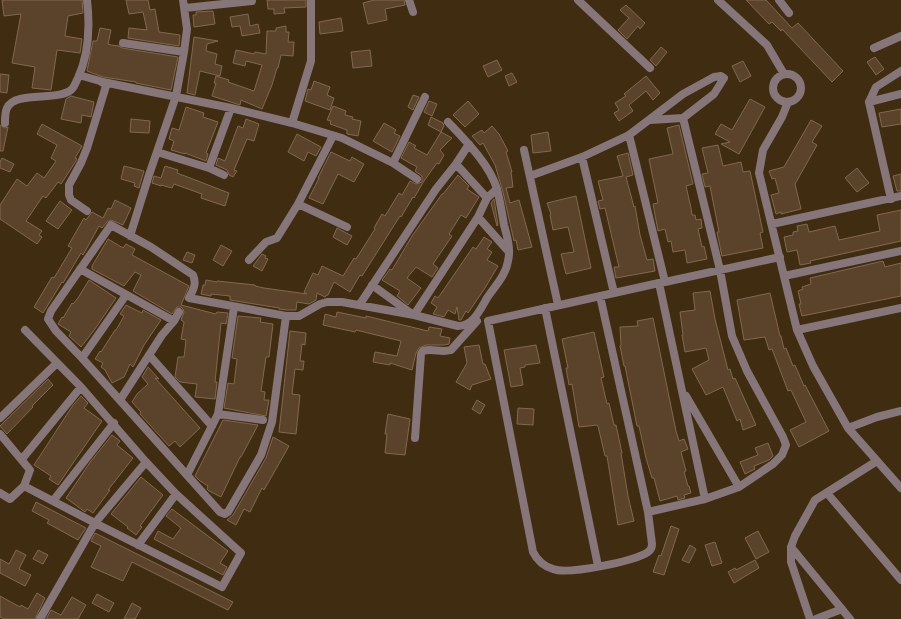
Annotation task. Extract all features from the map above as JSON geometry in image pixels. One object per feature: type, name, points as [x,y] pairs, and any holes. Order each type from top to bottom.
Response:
[{"type":"street","points":[[4,123],[7,108],[10,103],[21,98],[53,95],[72,89],[79,75],[85,56],[90,26],[87,0]]},
{"type":"street","points":[[292,123],[311,61],[311,0]]},
{"type":"street","points":[[409,0],[413,12]]},
{"type":"street","points":[[578,0],[650,68]]},
{"type":"street","points":[[718,0],[767,45],[784,74]]},
{"type":"street","points":[[779,0],[789,13]]},
{"type":"street","points":[[130,236],[176,96],[187,29],[184,4],[252,1]]},
{"type":"street","points":[[874,48],[901,36]]},
{"type":"street","points":[[123,43],[184,52]]},
{"type":"street","points":[[890,199],[869,102],[876,87],[901,71]]},
{"type":"street","points":[[784,74],[795,76],[802,86],[798,97],[794,101],[788,102],[777,98],[773,87],[774,81],[784,74]]},
{"type":"street","points":[[79,75],[103,82],[176,96],[292,123],[333,136],[393,163],[417,179]]},
{"type":"street","points":[[530,176],[582,157],[629,135],[683,94],[714,77],[723,77],[724,80],[714,94],[683,118],[650,120]]},
{"type":"street","points":[[87,211],[71,200],[69,195],[69,185],[87,148],[106,88],[103,82]]},
{"type":"street","points":[[869,102],[901,94]]},
{"type":"street","points":[[393,163],[424,97]]},
{"type":"street","points":[[788,102],[782,117],[763,150],[759,173],[797,330],[813,366],[848,428],[901,488]]},
{"type":"street","points":[[209,168],[231,108]]},
{"type":"street","points":[[648,512],[705,499],[740,487],[773,464],[782,454],[786,445],[748,371],[732,336],[720,270],[683,118]]},
{"type":"street","points":[[286,316],[272,422],[261,454],[228,512],[225,514],[220,512],[56,331],[48,318],[48,314],[111,226],[151,247],[192,275],[195,280],[195,286],[189,298],[286,316],[299,316],[320,304],[328,302],[342,302],[360,304],[458,326],[464,326],[469,323],[481,309],[506,268],[509,260],[509,252],[497,189],[492,177],[469,144],[448,122]]},
{"type":"street","points":[[629,135],[662,283],[705,499]]},
{"type":"street","points":[[249,260],[266,242],[277,238],[298,204],[333,136]]},
{"type":"street","points":[[360,304],[436,189],[456,164],[469,144]]},
{"type":"street","points":[[524,150],[558,305]]},
{"type":"street","points":[[157,152],[209,168],[224,175]]},
{"type":"street","points":[[582,157],[614,293]]},
{"type":"street","points":[[456,164],[487,198]]},
{"type":"street","points":[[414,315],[478,217],[487,198],[497,189]]},
{"type":"street","points":[[772,224],[901,196]]},
{"type":"street","points":[[298,204],[347,227]]},
{"type":"street","points":[[478,217],[509,252]]},
{"type":"street","points":[[784,276],[901,251]]},
{"type":"street","points":[[600,296],[648,512],[652,544],[650,551],[628,559],[566,571],[554,570],[538,560],[533,552],[488,321],[558,305],[780,257]]},
{"type":"street","points":[[80,269],[174,321]]},
{"type":"street","points":[[372,285],[414,315]]},
{"type":"street","points":[[82,358],[126,295]]},
{"type":"street","points":[[187,475],[218,414],[234,307]]},
{"type":"street","points":[[545,308],[598,566]]},
{"type":"street","points":[[797,330],[901,308]]},
{"type":"street","points":[[415,438],[421,354],[426,350],[446,352],[451,350],[478,320],[481,309]]},
{"type":"street","points":[[120,400],[162,335],[174,321],[179,312]]},
{"type":"street","points":[[24,486],[222,587],[240,553],[176,494],[81,387],[25,330]]},
{"type":"street","points":[[149,355],[212,426]]},
{"type":"street","points":[[0,418],[57,363]]},
{"type":"street","points":[[22,459],[81,387]]},
{"type":"street","points":[[683,390],[740,487]]},
{"type":"street","points":[[848,428],[877,417],[901,411]]},
{"type":"street","points":[[218,414],[263,420]]},
{"type":"street","points":[[53,501],[114,423]]},
{"type":"street","points":[[0,434],[30,470],[24,486],[10,499],[0,493]]},
{"type":"street","points":[[810,619],[791,562],[791,547],[795,536],[815,500],[877,461]]},
{"type":"street","points":[[40,619],[95,523],[146,462]]},
{"type":"street","points":[[828,493],[901,580]]},
{"type":"street","points":[[138,545],[176,494]]},
{"type":"street","points":[[791,547],[850,619]]},
{"type":"street","points":[[816,619],[842,609]]},
{"type":"building","points":[[2,0],[82,0],[83,13],[68,16],[65,36],[82,39],[80,53],[57,50],[51,90],[32,88],[35,67],[12,63],[21,14],[4,16]]},
{"type":"building","points":[[126,0],[148,0],[150,10],[155,9],[159,32],[180,35],[179,46],[128,38],[129,28],[147,30],[143,12],[129,14]]},
{"type":"building","points":[[267,0],[306,0],[306,7],[284,8],[285,13],[274,14],[274,9],[268,9]]},
{"type":"building","points":[[374,0],[404,0],[405,5],[385,9],[387,20],[368,24],[363,3]]},
{"type":"building","points":[[746,0],[766,0],[792,28],[798,23],[843,71],[832,82],[782,29],[781,31],[772,22],[769,24]]},
{"type":"building","points":[[626,5],[645,23],[640,29],[638,26],[627,39],[618,30],[629,18],[620,10]]},
{"type":"building","points":[[213,11],[215,24],[194,27],[193,15],[196,15],[196,12]]},
{"type":"building","points":[[248,14],[250,26],[258,24],[260,33],[242,36],[240,26],[232,27],[230,17]]},
{"type":"building","points":[[341,18],[343,31],[320,34],[319,22]]},
{"type":"building","points":[[286,26],[286,32],[289,32],[288,42],[294,42],[293,56],[281,55],[278,68],[262,109],[241,100],[240,105],[212,96],[216,83],[214,83],[216,76],[254,91],[262,65],[246,61],[245,66],[233,63],[236,50],[254,54],[255,52],[266,54],[267,31],[276,31],[276,28]]},
{"type":"building","points":[[100,28],[111,30],[108,44],[122,48],[178,57],[171,90],[136,82],[103,77],[87,71],[93,41],[97,41]]},
{"type":"building","points":[[194,37],[218,41],[207,44],[206,51],[217,54],[215,64],[222,66],[220,76],[200,71],[195,95],[187,93]]},
{"type":"building","points":[[661,47],[667,52],[656,66],[650,60]]},
{"type":"building","points":[[370,50],[372,66],[353,68],[351,52]]},
{"type":"building","points":[[875,57],[884,69],[876,75],[867,62]]},
{"type":"building","points":[[497,60],[502,70],[488,77],[483,66]]},
{"type":"building","points":[[743,61],[751,76],[740,82],[732,66]]},
{"type":"building","points":[[512,73],[517,82],[509,86],[505,76]]},
{"type":"building","points":[[0,74],[9,75],[7,93],[0,92]]},
{"type":"building","points":[[646,76],[660,93],[653,100],[646,91],[629,105],[633,111],[619,121],[614,113],[619,110],[615,103],[626,96],[624,94]]},
{"type":"building","points":[[314,81],[330,87],[327,95],[334,98],[330,110],[305,101],[308,89],[311,90]]},
{"type":"building","points":[[413,95],[419,97],[413,110],[408,107]]},
{"type":"building","points":[[71,96],[94,102],[91,117],[82,115],[81,123],[61,119],[66,99]]},
{"type":"building","points":[[750,99],[765,107],[739,154],[721,144],[730,142],[715,134],[721,124],[732,130]]},
{"type":"building","points":[[429,101],[437,104],[432,116],[424,112]]},
{"type":"building","points":[[468,101],[479,114],[465,127],[453,115]]},
{"type":"building","points":[[333,106],[346,111],[345,115],[353,117],[352,119],[361,121],[358,136],[347,134],[347,130],[330,124],[331,121],[327,120]]},
{"type":"building","points":[[186,107],[204,113],[203,117],[218,122],[206,153],[208,154],[206,161],[185,153],[171,150],[174,141],[169,139],[172,128],[179,130]]},
{"type":"building","points":[[901,109],[901,124],[882,127],[879,113]]},
{"type":"building","points":[[431,117],[443,123],[444,126],[441,132],[428,125]]},
{"type":"building","points":[[131,119],[150,121],[149,133],[130,132]]},
{"type":"building","points":[[246,119],[259,124],[254,141],[247,139],[234,170],[237,171],[233,177],[229,175],[227,170],[216,165],[218,158],[225,161],[238,126],[243,128]]},
{"type":"building","points":[[811,120],[822,126],[812,142],[817,145],[795,184],[801,209],[776,214],[771,195],[779,193],[775,178],[772,179],[769,171],[784,167]]},
{"type":"building","points":[[384,123],[396,130],[394,133],[400,136],[392,152],[373,141]]},
{"type":"building","points":[[42,124],[82,146],[75,158],[77,159],[76,161],[61,184],[58,182],[46,198],[43,196],[26,221],[42,231],[39,235],[42,237],[37,244],[0,219],[0,205],[17,179],[27,186],[37,173],[44,178],[56,161],[51,158],[57,145],[37,134]]},
{"type":"building","points":[[0,125],[5,128],[8,127],[3,151],[0,151]]},
{"type":"building","points":[[679,125],[693,184],[686,186],[692,215],[695,215],[696,220],[701,219],[702,228],[698,229],[702,247],[704,246],[707,259],[687,263],[685,250],[673,252],[671,241],[668,242],[665,229],[658,231],[653,204],[658,203],[649,159],[673,154],[667,128]]},
{"type":"building","points":[[492,126],[499,134],[508,151],[506,152],[512,172],[513,187],[506,188],[510,203],[519,200],[532,247],[518,250],[516,240],[514,241],[503,192],[495,165],[483,143],[480,145],[472,136],[482,130],[484,133]]},
{"type":"building","points":[[441,132],[452,138],[440,150],[444,155],[439,164],[437,163],[424,181],[350,292],[334,282],[328,295],[325,297],[317,293],[316,300],[309,304],[297,302],[296,310],[279,309],[230,300],[230,296],[211,294],[211,296],[201,294],[206,280],[255,285],[264,288],[307,294],[304,292],[313,273],[318,275],[322,266],[343,276],[375,229],[374,228],[382,214],[385,216],[399,193],[402,195],[410,181],[416,184],[422,182],[422,176],[415,171],[417,167],[401,158],[409,142],[416,146],[414,148],[427,155]]},
{"type":"building","points":[[548,132],[551,151],[533,153],[531,135]]},
{"type":"building","points":[[297,134],[321,147],[316,156],[308,152],[304,161],[288,152]]},
{"type":"building","points":[[718,145],[723,166],[741,162],[743,172],[750,171],[763,232],[760,233],[763,248],[722,256],[710,186],[705,187],[702,174],[708,173],[702,148]]},
{"type":"building","points":[[331,152],[350,161],[352,157],[364,164],[354,182],[338,174],[323,204],[309,198]]},
{"type":"building","points":[[628,153],[633,175],[626,177],[634,207],[635,206],[640,235],[647,260],[653,259],[655,271],[616,278],[614,267],[619,267],[605,208],[600,209],[598,201],[603,200],[598,181],[623,176],[617,156]]},
{"type":"building","points":[[2,158],[14,164],[10,172],[0,168]]},
{"type":"building","points":[[124,166],[144,171],[139,188],[134,186],[135,183],[121,179]]},
{"type":"building","points":[[165,166],[178,170],[177,173],[229,193],[225,206],[201,198],[202,194],[174,184],[172,188],[152,183],[154,176],[161,178]]},
{"type":"building","points":[[857,168],[869,183],[857,192],[845,178]]},
{"type":"building","points":[[901,174],[901,191],[897,191],[893,176]]},
{"type":"building","points":[[458,175],[469,186],[467,189],[479,197],[466,218],[461,215],[449,234],[452,236],[433,264],[438,268],[432,277],[416,267],[407,278],[421,288],[408,305],[397,296],[400,291],[382,280],[390,269],[392,270],[412,236],[442,194]]},
{"type":"building","points":[[576,196],[591,268],[566,274],[561,254],[574,252],[568,227],[553,230],[551,214],[547,203]]},
{"type":"building","points":[[494,199],[498,225],[497,226],[491,203]]},
{"type":"building","points":[[115,200],[131,208],[123,225],[111,220],[102,228],[99,226],[83,255],[81,253],[43,313],[34,307],[72,248],[68,246],[84,218],[86,220],[92,212],[103,218],[108,208],[111,209]]},
{"type":"building","points":[[60,201],[72,210],[58,229],[46,221]]},
{"type":"building","points":[[901,210],[901,241],[810,261],[811,263],[800,265],[797,250],[787,252],[784,237],[793,235],[793,232],[798,231],[797,226],[807,224],[809,232],[835,226],[839,240],[880,231],[877,215]]},
{"type":"building","points":[[337,228],[352,236],[347,245],[333,237]]},
{"type":"building","points":[[484,237],[492,242],[487,249],[492,252],[487,260],[498,266],[485,288],[468,313],[466,311],[461,320],[459,320],[457,307],[455,314],[448,310],[444,317],[433,314],[437,307],[431,303],[435,296],[438,298],[473,247],[476,249]]},
{"type":"building","points":[[108,239],[123,248],[126,244],[135,249],[132,255],[189,286],[181,305],[216,314],[217,312],[228,313],[226,324],[221,323],[215,382],[217,382],[215,399],[195,397],[197,384],[180,382],[175,377],[178,357],[184,357],[186,340],[181,339],[184,322],[181,320],[184,312],[183,309],[181,307],[177,307],[172,314],[133,291],[141,275],[135,272],[124,286],[92,269],[92,266]]},
{"type":"building","points":[[221,245],[232,251],[223,266],[213,260]]},
{"type":"building","points":[[187,252],[195,255],[192,263],[183,260]]},
{"type":"building","points":[[262,254],[268,259],[262,271],[253,266]]},
{"type":"building","points":[[883,261],[885,267],[901,263],[901,296],[802,316],[798,291],[803,289],[802,287],[811,284],[810,278]]},
{"type":"building","points":[[89,280],[116,298],[81,347],[69,336],[71,332],[58,324],[72,303],[73,304],[78,298]]},
{"type":"building","points":[[710,291],[715,319],[728,370],[730,369],[733,379],[735,378],[756,425],[743,430],[740,419],[737,421],[723,387],[706,395],[692,369],[709,360],[706,348],[685,352],[680,312],[695,310],[693,293]]},
{"type":"building","points":[[770,293],[784,349],[786,348],[793,366],[795,365],[804,386],[805,385],[829,431],[799,447],[790,430],[806,422],[791,390],[788,391],[772,349],[769,350],[765,337],[744,340],[737,300]]},
{"type":"building","points":[[126,305],[142,313],[143,310],[161,320],[144,345],[133,367],[130,364],[124,377],[112,383],[105,370],[101,367],[103,363],[95,359],[116,330],[124,316],[120,314]]},
{"type":"building","points":[[337,312],[366,318],[366,316],[428,331],[429,327],[442,329],[440,336],[450,338],[449,344],[426,345],[419,348],[416,353],[412,370],[390,363],[390,365],[373,362],[375,352],[397,356],[401,341],[356,330],[355,332],[323,325],[325,314],[336,317]]},
{"type":"building","points":[[238,316],[261,318],[260,322],[273,324],[269,357],[266,357],[261,391],[265,392],[264,400],[269,400],[266,416],[224,408],[228,383],[234,384],[237,359],[232,358]]},
{"type":"building","points":[[653,318],[676,431],[679,441],[684,439],[688,449],[681,452],[686,471],[684,472],[691,493],[684,495],[685,498],[678,500],[677,496],[660,501],[654,478],[652,478],[646,458],[639,426],[637,426],[620,346],[620,327],[638,326],[637,321]]},
{"type":"building","points":[[290,331],[306,333],[305,345],[302,344],[300,361],[304,361],[303,370],[295,369],[292,394],[300,395],[296,434],[279,432]]},
{"type":"building","points":[[594,332],[604,377],[601,378],[607,404],[609,403],[614,425],[616,425],[622,453],[628,496],[634,521],[618,525],[607,456],[605,456],[598,426],[579,427],[572,384],[569,385],[566,368],[568,368],[562,339]]},
{"type":"building","points":[[479,345],[483,364],[485,364],[491,379],[472,385],[470,390],[456,382],[467,363],[464,347]]},
{"type":"building","points":[[536,345],[540,363],[525,365],[525,367],[520,368],[523,385],[511,387],[504,350]]},
{"type":"building","points":[[148,367],[159,379],[155,378],[200,428],[180,447],[175,441],[169,446],[140,414],[141,412],[132,402],[137,394],[148,384],[142,377]]},
{"type":"building","points":[[48,379],[53,385],[7,434],[0,426]]},
{"type":"building","points":[[81,396],[88,403],[84,408],[102,421],[58,485],[49,479],[51,476],[34,465],[73,405]]},
{"type":"building","points":[[477,400],[485,405],[480,414],[472,409]]},
{"type":"building","points":[[518,408],[534,409],[533,425],[517,424]]},
{"type":"building","points":[[388,414],[410,419],[405,455],[385,453],[387,434],[385,434]]},
{"type":"building","points":[[223,420],[258,425],[240,457],[221,497],[209,491],[207,489],[208,486],[195,476]]},
{"type":"building","points":[[112,435],[120,441],[117,445],[133,458],[108,490],[110,490],[93,513],[87,509],[85,512],[66,498],[91,461]]},
{"type":"building","points":[[273,437],[289,446],[264,490],[262,488],[250,512],[244,509],[236,525],[227,520],[233,515],[266,458]]},
{"type":"building","points":[[768,443],[773,456],[769,460],[754,466],[755,469],[745,474],[740,462],[758,455],[755,448]]},
{"type":"building","points":[[141,477],[163,495],[140,526],[142,527],[136,535],[111,514]]},
{"type":"building","points":[[36,502],[86,528],[78,540],[47,523],[49,520],[32,511]]},
{"type":"building","points":[[172,509],[228,551],[220,563],[227,567],[223,575],[154,539],[158,531],[173,539],[181,528],[166,516]]},
{"type":"building","points":[[671,526],[679,529],[664,575],[653,572],[659,555],[661,556]]},
{"type":"building","points":[[758,531],[769,552],[756,559],[745,538]]},
{"type":"building","points":[[95,533],[233,602],[228,610],[132,562],[123,581],[91,567],[101,546],[91,541]]},
{"type":"building","points":[[715,542],[722,563],[712,566],[705,545]]},
{"type":"building","points":[[690,545],[696,549],[689,563],[682,560]]},
{"type":"building","points":[[16,550],[26,555],[19,569],[31,575],[25,586],[0,573],[0,559],[9,564]]},
{"type":"building","points":[[38,550],[48,555],[43,564],[33,559]]},
{"type":"building","points":[[755,560],[759,568],[734,583],[728,572],[735,568],[736,570]]},
{"type":"building","points":[[37,593],[45,598],[35,619],[4,619],[0,617],[0,596],[20,607],[21,605],[28,609]]},
{"type":"building","points":[[97,594],[114,603],[109,612],[92,603]]},
{"type":"building","points":[[72,597],[86,605],[78,619],[46,619],[51,610],[61,615]]},
{"type":"building","points":[[132,603],[141,608],[135,619],[124,619]]}]
